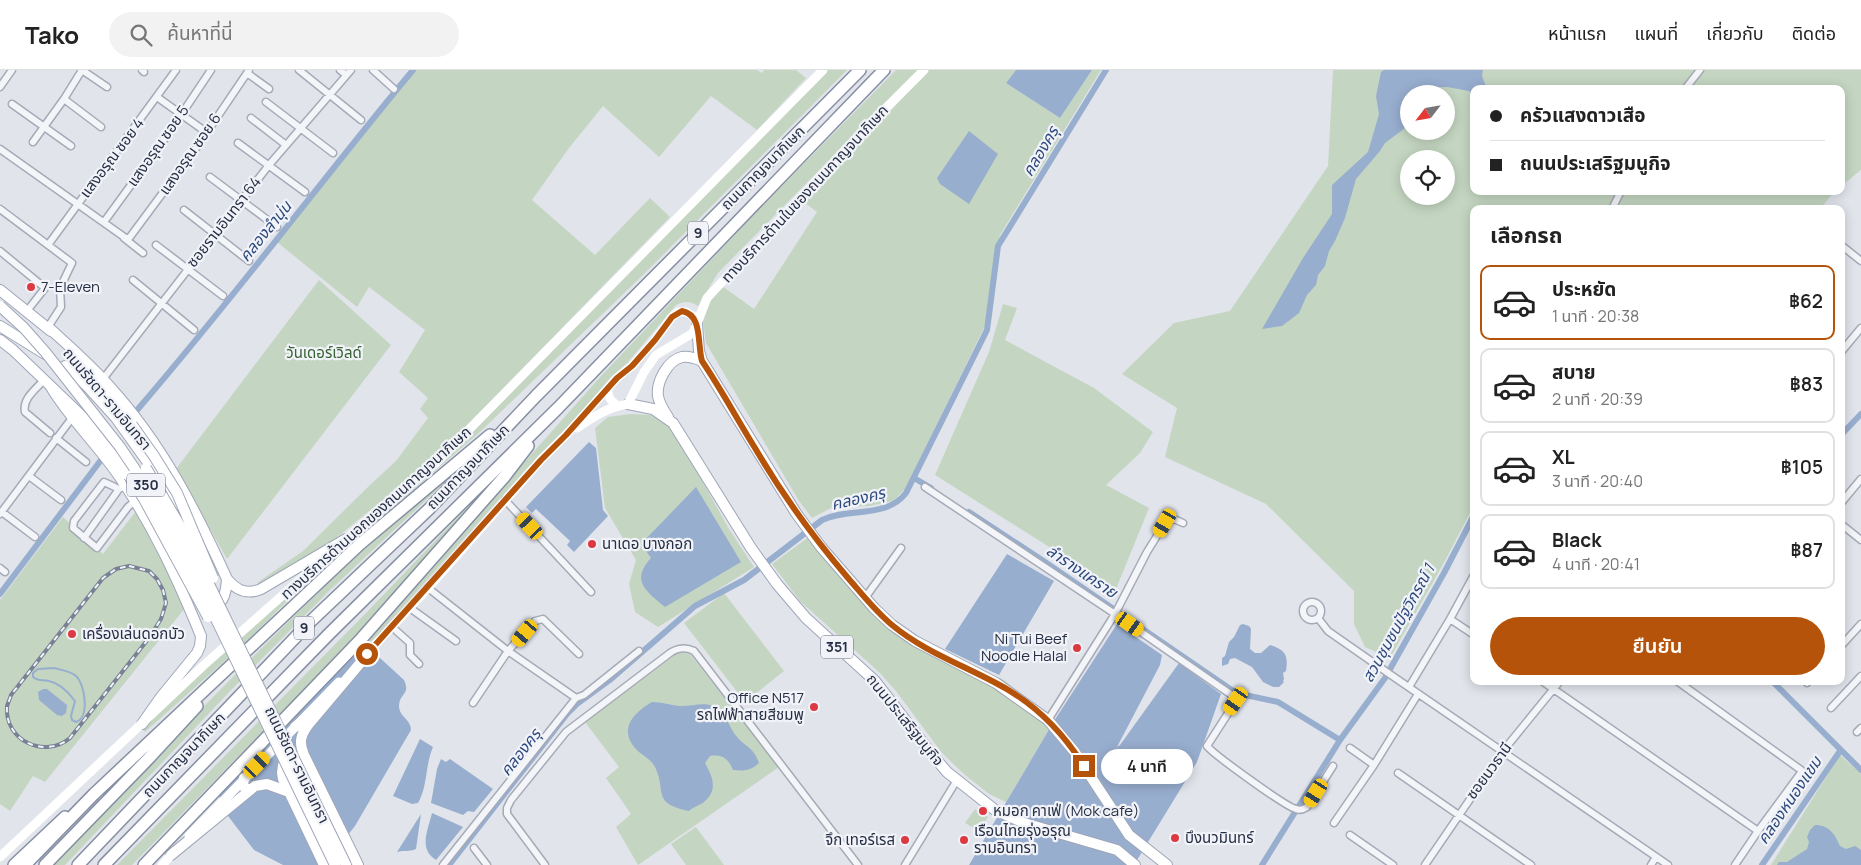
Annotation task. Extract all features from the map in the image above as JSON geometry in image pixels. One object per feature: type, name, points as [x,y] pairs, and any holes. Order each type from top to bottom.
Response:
[{"type":"highway","name":"ถนนกาญจนาภิเษก","points":[[78,865],[311,621],[428,509],[536,396],[860,70]]},
{"type":"highway","name":"ถนนกาญจนาภิเษก","points":[[104,865],[328,635],[558,408],[884,70]]},
{"type":"highway","points":[[25,865],[94,794],[360,544],[536,396]]},
{"type":"highway","points":[[144,865],[212,810],[505,476],[558,408]]},
{"type":"highway","points":[[44,865],[149,758],[253,645]]},
{"type":"highway","points":[[14,865],[53,827],[94,794]]},
{"type":"main road","name":"ทางบริการด้านนอกของถนนกาญจนาภิเษก","points":[[0,857],[204,665],[346,539],[436,463],[823,70]]},
{"type":"main road","name":"ทางบริการด้านในของถนนกาญจนาภิเษก","points":[[623,405],[656,355],[693,333],[707,298],[860,134],[924,70]]},
{"type":"main road","name":"ถนนรัชดา-รามอินทรา","points":[[0,290],[48,327],[132,425],[163,470],[182,503],[197,542],[228,610],[249,665]]},
{"type":"main road","name":"ถนนรัชดา-รามอินทรา","points":[[0,306],[46,352],[148,487],[187,559],[335,865]]},
{"type":"main road","points":[[162,865],[212,810],[367,654],[541,460],[632,366],[676,313],[682,311],[690,314],[697,324],[698,343],[702,361],[796,513],[821,547],[865,598],[892,625],[915,641],[996,683],[1049,721],[1074,751],[1129,835],[1167,865]]},
{"type":"main road","name":"ถนนรัชดา-รามอินทรา","points":[[0,326],[65,366],[114,424],[146,468],[183,531],[346,865]]},
{"type":"main road","points":[[48,327],[103,379],[131,410],[162,454],[183,490],[227,579],[236,589],[248,593],[254,592],[346,539]]},
{"type":"main road","name":"ถนนรัชดา-รามอินทรา","points":[[0,340],[13,350],[85,419],[125,484],[144,499],[213,627],[251,691]]},
{"type":"main road","points":[[669,418],[659,402],[658,391],[658,386],[667,368],[674,361],[683,357],[692,357],[702,361]]},
{"type":"main road","points":[[65,366],[86,384],[116,418],[143,454],[174,501],[202,533],[212,548]]},
{"type":"main road","points":[[48,384],[72,418],[99,449],[125,484],[157,538],[201,636],[197,653],[161,697],[142,724]]},
{"type":"main road","points":[[608,389],[610,399],[623,405]]},
{"type":"main road","points":[[566,435],[598,414],[623,405]]},
{"type":"main road","name":"ถนนประเสริฐมนูกิจ","points":[[623,405],[654,409],[669,418],[688,444],[712,487],[751,548],[777,584],[812,624],[875,681],[947,772],[995,810],[1024,823],[1117,850],[1135,865]]},
{"type":"main road","points":[[189,607],[199,612],[212,611],[221,604],[226,593],[227,579]]},
{"type":"main road","points":[[358,865],[310,768],[300,743],[302,733],[308,725],[367,654]]},
{"type":"main road","points":[[295,727],[306,719],[308,725]]},
{"type":"main road","points":[[310,768],[302,761],[294,759],[283,765],[282,773],[289,792],[324,865]]},
{"type":"main road","points":[[244,778],[244,789],[249,790]]},
{"type":"main road","points":[[212,810],[259,784],[267,784],[289,792]]},
{"type":"street","points":[[33,142],[64,100],[82,70],[107,87]]},
{"type":"street","name":"แสงอรุณ ซอย 4","points":[[48,245],[176,70]]},
{"type":"street","name":"แสงอรุณ ซอย 5","points":[[104,222],[211,70]]},
{"type":"street","points":[[299,70],[361,120]]},
{"type":"street","points":[[340,70],[348,73]]},
{"type":"street","points":[[373,70],[394,88]]},
{"type":"street","points":[[1688,85],[1700,70]]},
{"type":"street","points":[[0,86],[8,71]]},
{"type":"street","points":[[248,71],[269,89]]},
{"type":"street","name":"แสงอรุณ ซอย 6","points":[[127,238],[206,132],[248,71]]},
{"type":"street","name":"ซอยรามอินทรา 64","points":[[103,379],[269,165],[348,73]]},
{"type":"street","points":[[157,97],[206,132]]},
{"type":"street","points":[[64,100],[101,127]]},
{"type":"street","points":[[266,102],[333,153]]},
{"type":"street","points":[[12,104],[71,146]]},
{"type":"street","points":[[251,118],[286,145]]},
{"type":"street","points":[[238,143],[306,192]]},
{"type":"street","points":[[0,149],[127,238],[143,253]]},
{"type":"street","points":[[210,177],[277,227]]},
{"type":"street","points":[[0,210],[72,263],[60,288],[61,307],[48,327]]},
{"type":"street","points":[[184,210],[249,261]]},
{"type":"street","points":[[156,245],[222,296]]},
{"type":"street","points":[[1845,248],[1861,261]]},
{"type":"street","points":[[0,251],[45,288],[27,310]]},
{"type":"street","points":[[133,280],[194,330]]},
{"type":"street","points":[[1845,347],[1861,328]]},
{"type":"street","points":[[48,384],[26,400],[24,408],[25,412],[50,433]]},
{"type":"street","points":[[35,537],[1,513],[72,418]]},
{"type":"street","points":[[56,438],[86,462]]},
{"type":"street","points":[[29,476],[61,500]]},
{"type":"street","points":[[1845,498],[1861,479]]},
{"type":"street","points":[[125,484],[104,482],[74,521],[73,528],[98,548],[128,507],[135,501]]},
{"type":"street","points":[[84,538],[125,484]]},
{"type":"street","points":[[924,488],[1117,611],[1236,698],[1236,701],[1207,746],[1260,786],[1297,810],[1307,807],[1333,766]]},
{"type":"street","points":[[505,500],[591,592]]},
{"type":"street","points":[[1049,721],[1117,611],[1147,552],[1165,523],[1174,519],[1183,524]]},
{"type":"street","points":[[1845,527],[1861,540]]},
{"type":"street","points":[[865,598],[900,548]]},
{"type":"street","points":[[1409,687],[1470,582]]},
{"type":"street","points":[[428,588],[508,651],[576,698]]},
{"type":"street","points":[[410,608],[456,641]]},
{"type":"street","points":[[1318,618],[1328,631],[1668,865]]},
{"type":"street","points":[[1450,619],[1470,632]]},
{"type":"street","points":[[474,703],[508,651],[535,621],[543,620],[579,654]]},
{"type":"street","points":[[1845,642],[1861,624]]},
{"type":"street","points":[[392,627],[410,643],[410,655],[419,664]]},
{"type":"street","points":[[545,865],[507,814],[507,808],[511,800],[566,732],[674,650],[687,648],[694,651],[858,865]]},
{"type":"street","points":[[443,865],[576,698],[584,695],[639,651]]},
{"type":"street","points":[[1830,708],[1861,676]]},
{"type":"street","points":[[1548,685],[1758,831]]},
{"type":"street","name":"ซอยนวธานี","points":[[1425,865],[1458,814],[1503,751],[1556,685]]},
{"type":"street","points":[[1683,685],[1801,770],[1735,865]]},
{"type":"street","points":[[1334,823],[1374,765],[1418,694]]},
{"type":"street","points":[[1350,748],[1374,765]]},
{"type":"street","points":[[1398,773],[1531,865]]},
{"type":"street","points":[[905,865],[956,780]]},
{"type":"street","points":[[1350,835],[1393,865]]},
{"type":"street","points":[[474,848],[486,865]]},
{"type":"street","points":[[1650,865],[1656,857]]},
{"type":"green space","points":[[416,70],[757,70],[762,73],[764,70],[796,70],[806,78],[757,130],[711,96],[659,157],[603,106],[569,148],[532,200],[595,255],[650,198],[670,217],[440,453],[335,539],[259,584],[257,583],[303,551],[396,461],[428,418],[420,409],[428,398],[399,372],[425,330],[369,287],[357,307],[277,242]]},
{"type":"green space","points":[[827,70],[847,70],[646,272],[481,431],[302,586],[247,641],[145,732],[142,728],[217,657],[398,500]]},
{"type":"green space","points":[[896,70],[918,70],[718,273],[698,306],[687,302],[676,305],[628,362],[610,378],[580,414],[538,456],[367,646],[364,642],[602,375],[769,199]]},
{"type":"green space","points":[[929,70],[1016,70],[1006,83],[1060,118],[1092,70],[1101,70],[1000,235],[991,279],[986,324],[905,489],[893,501],[869,506],[833,507],[812,518],[799,501],[706,343],[703,322],[709,303],[722,286],[754,309],[817,212],[804,202]]},
{"type":"green space","points":[[1333,70],[1861,70],[1861,170],[1845,183],[1845,85],[1470,85],[1470,195],[1832,195],[1823,205],[1470,205],[1470,513],[1390,658],[1365,647],[1354,624],[1354,591],[1266,504],[1165,457],[1177,408],[1122,374],[1174,323],[1230,311],[1328,166]]},
{"type":"green space","name":"วันเดอร์เวิลด์","points":[[319,280],[391,345],[227,559],[176,469]]},
{"type":"green space","points":[[1003,304],[1017,308],[1005,340],[1094,388],[1153,432],[1140,453],[1106,485],[1149,508],[1116,589],[935,475],[989,352]]},
{"type":"green space","points":[[630,414],[651,415],[670,428],[686,452],[729,529],[754,567],[658,627],[635,612],[629,584],[636,560],[605,508],[595,428],[608,417]]},
{"type":"green space","points":[[451,471],[454,474],[329,591],[233,688],[65,865],[49,865],[296,614]]},
{"type":"green space","points":[[478,496],[480,498],[356,636],[132,865],[117,865],[367,612]]},
{"type":"green space","points":[[136,511],[185,608],[45,782],[33,776],[10,811],[0,804],[0,600],[63,517],[103,554]]},
{"type":"green space","points":[[810,536],[908,639],[1004,680],[1054,721],[1006,802],[989,794],[942,753],[896,691],[880,673],[800,601],[772,564]]},
{"type":"green space","points":[[724,593],[784,671],[745,702],[684,623]]},
{"type":"green space","points":[[679,652],[690,654],[779,767],[638,865],[616,827],[631,814],[606,778],[619,767],[585,722]]},
{"type":"green space","points":[[1840,755],[1861,774],[1861,865],[1771,865]]},
{"type":"green space","points":[[975,809],[988,817],[979,831],[965,823]]},
{"type":"green space","points":[[696,827],[724,865],[686,865],[671,844]]},
{"type":"water","points":[[1016,70],[1092,70],[1060,118],[1006,83]]},
{"type":"water","points":[[1384,70],[1483,70],[1482,76],[1485,85],[1470,85],[1470,92],[1455,88],[1455,85],[1400,85],[1400,132],[1385,143],[1356,179],[1345,218],[1329,251],[1325,266],[1318,275],[1316,285],[1307,295],[1299,313],[1282,326],[1262,329],[1303,258],[1332,214],[1332,185],[1368,152],[1379,114],[1376,96],[1381,72]]},
{"type":"water","points":[[969,131],[998,154],[969,204],[940,184],[937,178]]},
{"type":"water","points":[[589,442],[596,448],[603,510],[608,516],[574,552],[567,545],[570,541],[536,509],[532,513],[526,507]]},
{"type":"water","points":[[696,487],[741,562],[665,607],[643,585],[642,573],[651,558],[641,544]]},
{"type":"water","points":[[1007,554],[1054,581],[999,675],[945,649]]},
{"type":"water","points":[[1117,624],[1162,655],[1160,665],[1117,747],[1179,663],[1221,694],[1197,762],[1134,865],[969,865],[1054,721]]},
{"type":"water","points":[[1243,624],[1251,629],[1250,649],[1255,653],[1261,653],[1270,645],[1280,649],[1285,655],[1287,666],[1286,671],[1283,673],[1284,682],[1279,687],[1273,687],[1263,682],[1252,667],[1235,658],[1230,659],[1228,664],[1222,666],[1222,658],[1225,656],[1229,642],[1240,625]]},
{"type":"water","points":[[356,636],[404,680],[406,689],[399,706],[411,730],[355,826],[324,865],[283,865],[254,850],[228,816],[215,787]]},
{"type":"water","points":[[47,689],[67,705],[66,713],[62,716],[57,715],[39,700],[38,692]]},
{"type":"water","points":[[652,702],[679,706],[706,704],[715,707],[725,717],[737,737],[752,751],[759,763],[747,770],[733,770],[729,762],[724,758],[710,756],[705,763],[713,782],[710,796],[689,811],[669,804],[662,795],[655,767],[651,761],[635,748],[628,734],[628,727],[631,721]]},
{"type":"water","points":[[420,739],[433,747],[421,796],[418,803],[412,804],[393,796]]},
{"type":"water","points":[[441,759],[446,762],[450,759],[493,789],[474,812],[468,811],[463,815],[431,803],[437,769]]},
{"type":"water","points":[[432,813],[463,827],[436,860],[430,856],[426,845]]},
{"type":"water","points":[[421,814],[416,849],[397,852]]},
{"type":"water","points":[[1815,825],[1828,828],[1840,846],[1846,849],[1855,846],[1861,850],[1861,865],[1777,865],[1779,862],[1787,862],[1807,849],[1809,842],[1807,837]]},
{"type":"waterway","name":"คลองลำนุ่น","points":[[138,409],[413,70]]},
{"type":"waterway","name":"คลองครุ","points":[[449,865],[567,714],[578,703],[611,679],[695,606],[744,580],[822,520],[844,514],[878,510],[898,501],[906,493],[987,330],[998,246],[1106,70]]},
{"type":"waterway","points":[[1845,431],[1861,414]]},
{"type":"waterway","name":"คลองลำนุ่น","points":[[0,594],[101,460]]},
{"type":"waterway","name":"ลำรางแคราย","points":[[914,478],[931,488]]},
{"type":"waterway","name":"ลำรางแคราย","points":[[969,512],[1236,693],[1278,702],[1340,740]]},
{"type":"waterway","name":"สวนชุมชนปัฐวิกรณ์ 1","points":[[1262,865],[1340,740],[1385,678],[1470,523]]},
{"type":"waterway","points":[[54,668],[74,674],[82,686],[85,708],[80,719],[76,722],[72,720],[71,716],[75,701],[70,695],[53,682],[33,677],[33,673],[38,669],[54,668]]},
{"type":"waterway","points":[[1776,685],[1861,770]]},
{"type":"waterway","name":"คลองหนองแขม","points":[[1762,865],[1840,751]]},
{"type":"railway","points":[[129,566],[149,571],[157,579],[163,590],[166,603],[161,619],[149,638],[70,738],[60,744],[49,747],[28,743],[12,729],[8,718],[7,706],[11,695],[103,578],[116,569],[129,566]]},
{"type":"place","name":"7-Eleven","points":[[31,287]]},
{"type":"place","name":"นาเดอ บางกอก","points":[[592,544]]},
{"type":"place","name":"เครื่องเล่นดอกบัว","points":[[72,634]]},
{"type":"place","name":"Ni Tui Beef Noodle Halal","points":[[1077,648]]},
{"type":"place","name":"Office N517 รถไฟฟ้าสายสีชมพู","points":[[814,707]]},
{"type":"place","name":"หมอก คาเฟ่ (Mok cafe)","points":[[983,811]]},
{"type":"place","name":"บึงนวมินทร์","points":[[1175,838]]},
{"type":"place","name":"จึก เทอร์เรส","points":[[905,840]]},
{"type":"place","name":"เรือนไทยรุ่งอรุณ รามอินทรา","points":[[964,840]]},
{"type":"route","points":[[367,654],[541,460],[617,378],[632,366],[672,317],[682,311],[693,316],[697,324],[699,351],[702,361],[796,513],[821,547],[874,608],[892,625],[915,641],[996,683],[1032,707],[1048,720],[1084,766]]}]
